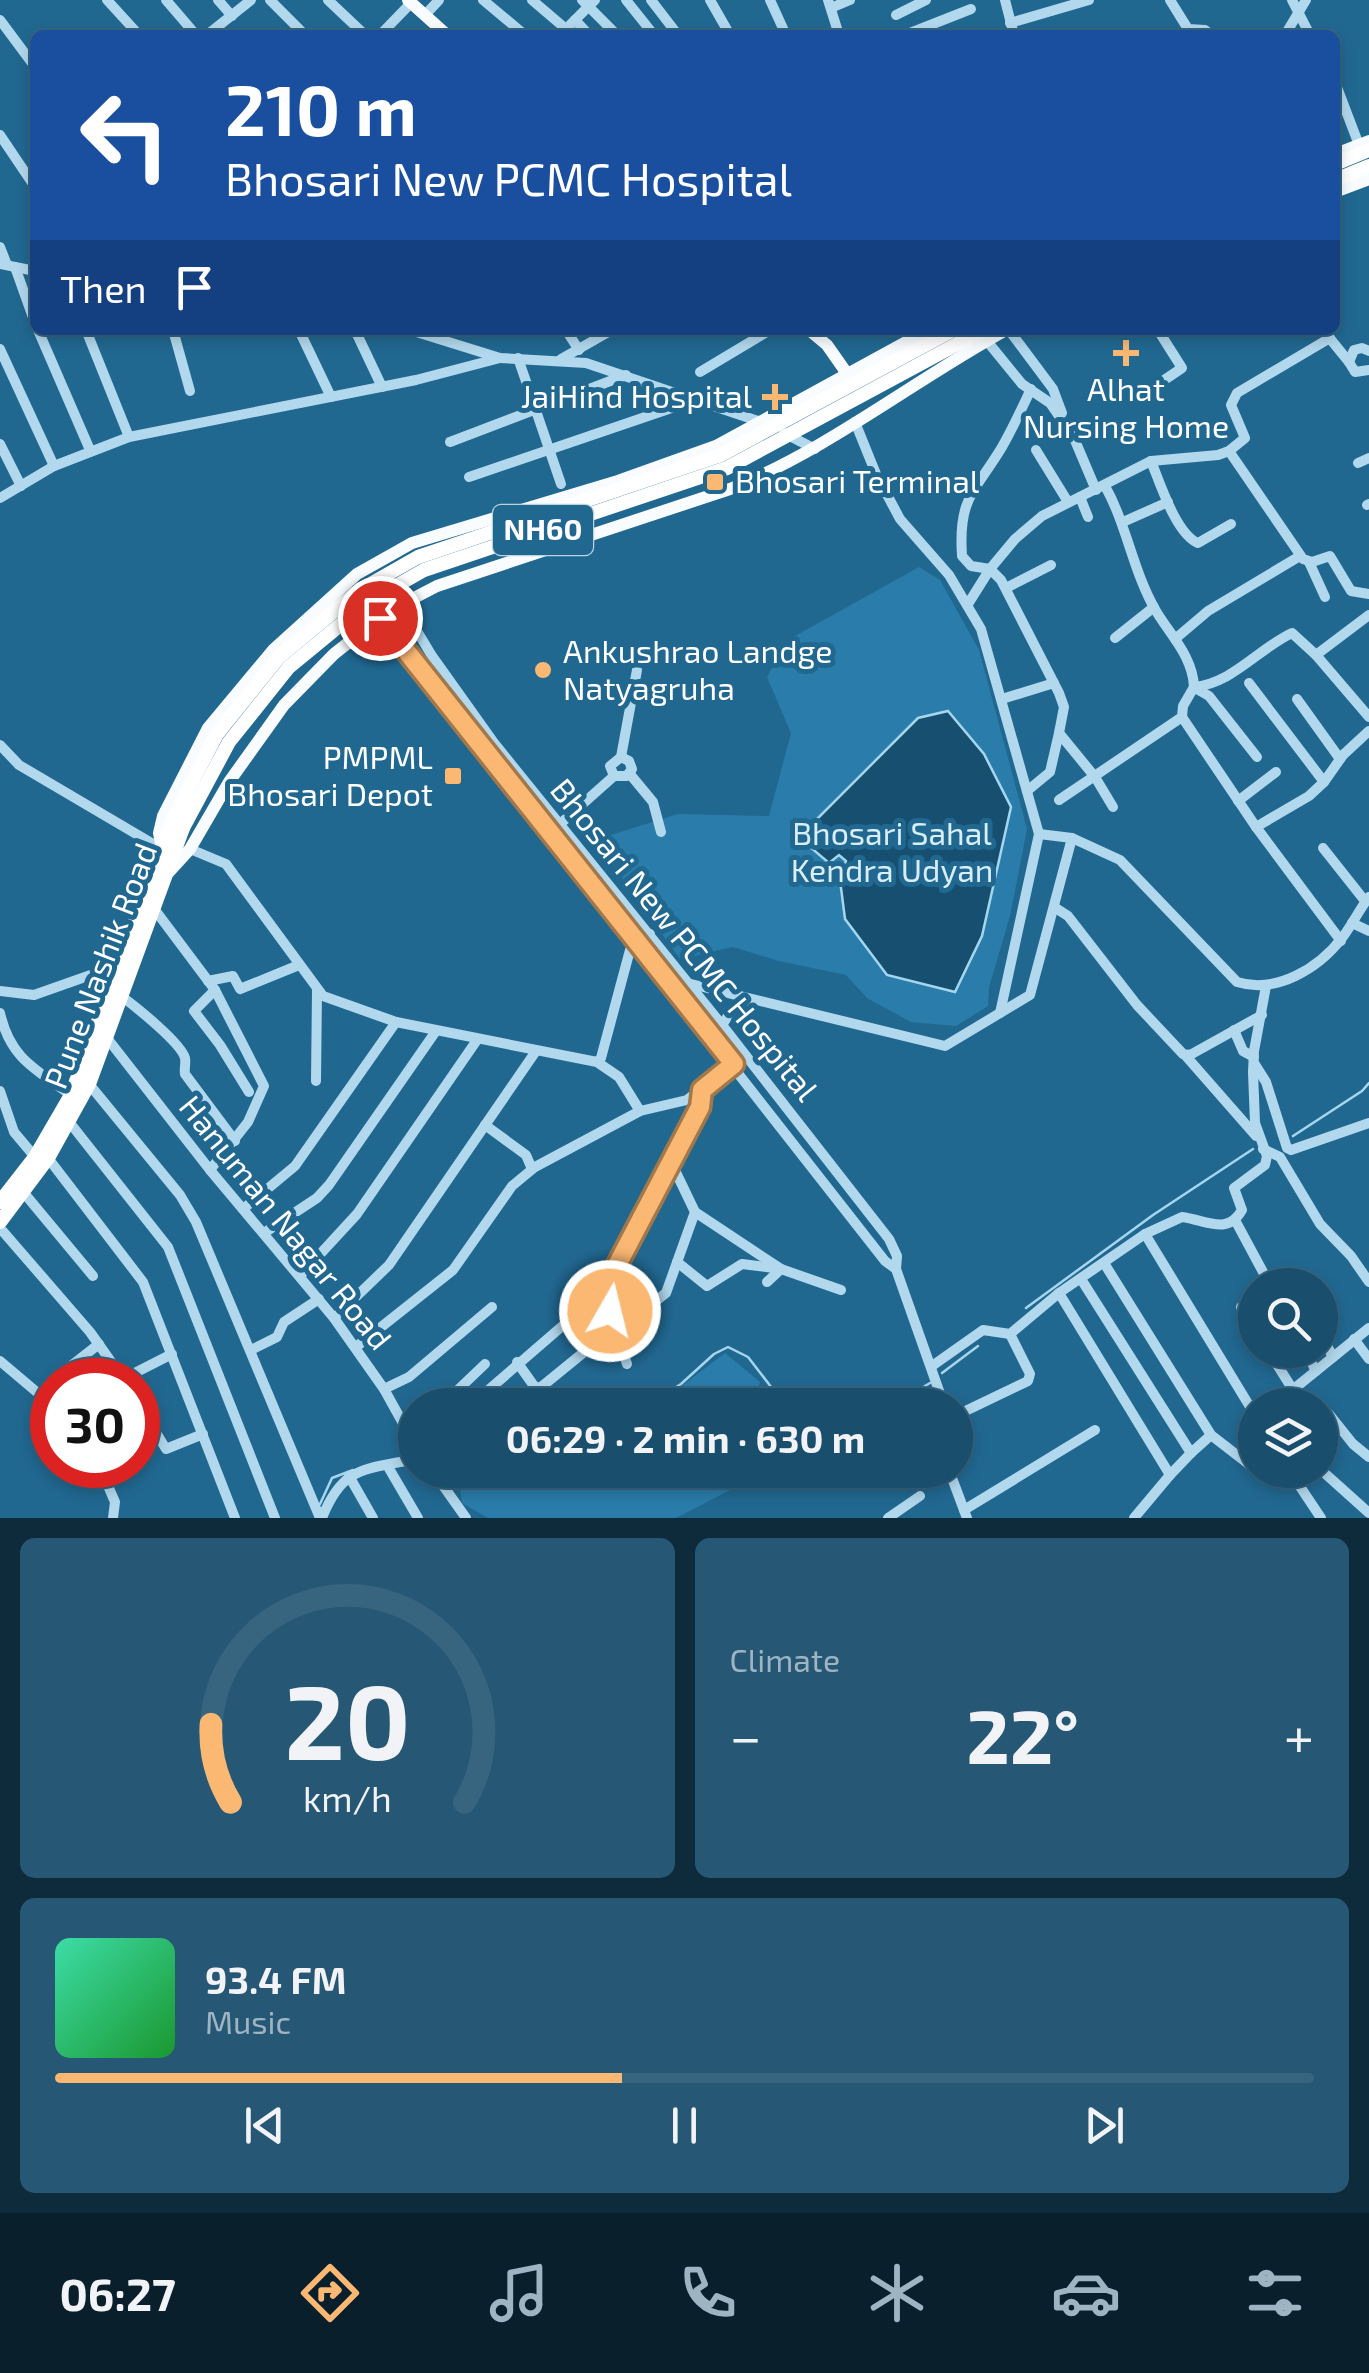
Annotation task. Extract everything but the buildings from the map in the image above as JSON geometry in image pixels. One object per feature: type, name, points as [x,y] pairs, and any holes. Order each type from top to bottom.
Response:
[{"type":"highway","points":[[1340,161],[1366,146]]},
{"type":"highway","points":[[1340,178],[1369,166]]},
{"type":"highway","name":"NH60","points":[[177,825],[217,734],[279,657],[360,590],[418,557],[721,454],[944,335]]},
{"type":"highway","name":"NH60","points":[[177,825],[228,742],[289,667],[368,602],[424,570],[727,468],[985,335]]},
{"type":"highway","name":"Pune Nashik Road","points":[[42,1158],[71,1095],[160,845],[177,825]]},
{"type":"highway","name":"Pune Nashik Road","points":[[0,1225],[8,1193],[70,1124],[89,1084],[163,878],[177,825]]},
{"type":"main road","points":[[409,1],[441,30]]},
{"type":"main road","points":[[1340,153],[1366,146]]},
{"type":"main road","points":[[1340,190],[1369,179]]},
{"type":"main road","points":[[815,335],[827,345],[848,376]]},
{"type":"main road","points":[[160,845],[162,816],[208,728],[273,650],[351,578],[412,544],[562,491],[675,462],[762,422],[919,335]]},
{"type":"main road","points":[[163,878],[190,849],[229,782],[284,705],[334,654],[380,618],[438,586],[730,490],[775,471],[985,335]]},
{"type":"main road","points":[[562,491],[577,540]]},
{"type":"street","points":[[107,0],[134,30]]},
{"type":"street","points":[[166,0],[192,30]]},
{"type":"street","points":[[218,0],[232,16]]},
{"type":"street","points":[[214,30],[251,0]]},
{"type":"street","points":[[270,0],[301,30]]},
{"type":"street","points":[[328,0],[359,30]]},
{"type":"street","points":[[424,15],[440,0]]},
{"type":"street","points":[[483,0],[519,30]]},
{"type":"street","points":[[532,0],[567,28],[589,2],[613,30]]},
{"type":"street","points":[[626,0],[650,30]]},
{"type":"street","points":[[651,0],[674,30]]},
{"type":"street","points":[[710,0],[727,30]]},
{"type":"street","points":[[770,0],[784,30]]},
{"type":"street","points":[[837,30],[829,4],[850,0]]},
{"type":"street","points":[[896,15],[926,0]]},
{"type":"street","points":[[1005,0],[1012,29],[1057,4],[1089,0]]},
{"type":"street","points":[[1170,0],[1188,29],[1205,30]]},
{"type":"street","points":[[1292,0],[1307,30]]},
{"type":"street","points":[[1288,30],[1306,0]]},
{"type":"street","points":[[385,30],[409,1]]},
{"type":"street","points":[[919,30],[971,10]]},
{"type":"street","points":[[0,20],[30,60]]},
{"type":"street","points":[[1340,92],[1366,146]]},
{"type":"street","points":[[0,135],[30,180]]},
{"type":"street","points":[[0,247],[30,314]]},
{"type":"street","points":[[40,335],[90,450]]},
{"type":"street","points":[[88,335],[128,437]]},
{"type":"street","points":[[173,335],[190,391]]},
{"type":"street","points":[[302,335],[331,397]]},
{"type":"street","points":[[357,335],[382,387]]},
{"type":"street","points":[[426,335],[500,358]]},
{"type":"street","points":[[569,335],[578,350]]},
{"type":"street","points":[[558,360],[604,335]]},
{"type":"street","points":[[700,372],[762,335]]},
{"type":"street","points":[[985,335],[1022,384],[1050,403],[1074,438],[1123,522],[1154,608],[1190,662],[1194,688],[1183,706],[1182,716],[1256,827],[1340,940]]},
{"type":"street","points":[[1012,335],[1053,389],[1062,420]]},
{"type":"street","points":[[1148,391],[1182,368],[1161,335]]},
{"type":"street","points":[[968,604],[990,570],[1028,526],[1068,502],[1151,461],[1212,456],[1242,442],[1245,434],[1231,405],[1236,393],[1324,335]]},
{"type":"street","points":[[1327,335],[1349,362],[1364,372],[1369,383]]},
{"type":"street","points":[[1349,362],[1354,350],[1368,348]]},
{"type":"street","points":[[0,349],[54,466]]},
{"type":"street","points":[[0,498],[54,466],[128,437],[382,387],[500,358],[586,362],[698,398],[816,448]]},
{"type":"street","points":[[518,358],[562,491]]},
{"type":"street","points":[[450,442],[626,375]]},
{"type":"street","points":[[1027,791],[1050,772],[1064,707],[1006,588],[990,570],[971,566],[962,556],[962,514],[967,498],[1001,449],[1032,389]]},
{"type":"street","points":[[468,476],[698,398]]},
{"type":"street","points":[[855,422],[900,519],[968,604],[991,656],[1038,834],[1000,1013]]},
{"type":"street","points":[[0,444],[21,486]]},
{"type":"street","points":[[1036,450],[1068,502]]},
{"type":"street","points":[[1229,451],[1304,559],[1325,598]]},
{"type":"street","points":[[1151,461],[1168,502],[1194,542],[1231,524]]},
{"type":"street","points":[[1080,497],[1088,517]]},
{"type":"street","points":[[1123,522],[1168,502]]},
{"type":"street","points":[[946,572],[962,556]]},
{"type":"street","points":[[1174,639],[1208,611],[1304,559],[1330,556],[1351,591],[1369,594]]},
{"type":"street","name":"Bhosari New PCMC Hospital","points":[[375,562],[424,643],[494,743],[650,934],[889,1239],[939,1388]]},
{"type":"street","points":[[1006,588],[1051,565]]},
{"type":"street","name":"Bhosari New PCMC Hospital","points":[[351,578],[885,1261],[896,1269]]},
{"type":"street","points":[[1114,638],[1154,608]]},
{"type":"street","points":[[1316,655],[1369,615]]},
{"type":"street","points":[[1194,688],[1214,685],[1292,633],[1316,655],[1369,718]]},
{"type":"street","points":[[614,776],[610,766],[622,757],[638,670]]},
{"type":"street","points":[[1002,699],[1054,683]]},
{"type":"street","points":[[1249,683],[1324,782]]},
{"type":"street","points":[[1194,688],[1210,696],[1257,758]]},
{"type":"street","points":[[1297,698],[1340,759]]},
{"type":"street","points":[[1060,800],[1182,716]]},
{"type":"street","points":[[1256,827],[1309,796],[1369,731]]},
{"type":"street","points":[[1059,733],[1095,777],[1112,807]]},
{"type":"street","points":[[0,745],[19,765],[160,845]]},
{"type":"street","points":[[614,776],[622,778],[632,770],[629,761],[622,757]]},
{"type":"street","points":[[1238,801],[1276,772]]},
{"type":"street","points":[[629,774],[652,802],[661,832]]},
{"type":"street","points":[[560,824],[614,776]]},
{"type":"street","points":[[1038,834],[1072,838],[1120,860],[1237,982],[1254,988],[1288,980],[1340,940],[1367,899],[1323,848]]},
{"type":"street","points":[[688,983],[945,1046],[1030,995],[1072,838]]},
{"type":"street","points":[[190,849],[226,864],[323,996],[396,1022],[597,1062],[619,1077],[640,1111]]},
{"type":"street","points":[[152,906],[212,985],[264,1086],[236,1141],[210,1170]]},
{"type":"street","points":[[932,1366],[983,1330],[1010,1334],[1059,1293],[1145,1234],[1182,1217],[1217,1226],[1235,1220],[1242,1210],[1234,1188],[1265,1165],[1267,1156],[1257,1136],[1136,1005],[1068,916],[1054,906]]},
{"type":"street","points":[[1352,923],[1369,931]]},
{"type":"street","points":[[597,1062],[630,950],[650,934]]},
{"type":"street","points":[[0,1006],[1,992],[34,994],[119,964]]},
{"type":"street","points":[[249,1092],[194,1011],[212,985],[233,976],[240,989],[299,965]]},
{"type":"street","points":[[1257,1136],[1254,1060],[1266,986]]},
{"type":"street","points":[[316,1082],[317,991]]},
{"type":"street","points":[[686,1005],[698,995]]},
{"type":"street","points":[[121,996],[148,1016],[181,1052],[186,1061],[184,1074],[236,1141]]},
{"type":"street","points":[[704,1027],[748,1000]]},
{"type":"street","points":[[0,1013],[6,1040],[21,1058],[71,1095]]},
{"type":"street","points":[[1183,1054],[1190,1055],[1262,1014]]},
{"type":"street","points":[[243,1209],[295,1166],[396,1022]]},
{"type":"street","points":[[1234,1030],[1243,1051],[1254,1060],[1266,1082],[1287,1148],[1292,1150],[1369,1122]]},
{"type":"street","points":[[264,1233],[318,1198],[436,1031]]},
{"type":"street","name":"Hanuman Nagar Road","points":[[107,1038],[210,1170],[334,1318],[398,1408]]},
{"type":"street","points":[[300,1276],[358,1214],[477,1040]]},
{"type":"street","points":[[334,1318],[389,1265],[536,1051]]},
{"type":"street","points":[[356,1347],[453,1270],[512,1186],[532,1170],[640,1111],[687,1100],[734,1064]]},
{"type":"street","points":[[89,1084],[180,1195],[196,1222],[320,1518]]},
{"type":"street","points":[[489,1388],[604,1290],[700,1107],[702,1090]]},
{"type":"street","points":[[1,1098],[14,1132],[42,1158],[144,1282],[235,1518]]},
{"type":"street","points":[[70,1124],[168,1246],[275,1518]]},
{"type":"street","points":[[485,1125],[526,1155],[532,1170]]},
{"type":"street","points":[[1264,1149],[1280,1158],[1320,1224],[1351,1256],[1369,1282]]},
{"type":"street","points":[[671,1162],[695,1212],[781,1268],[840,1290]]},
{"type":"street","points":[[8,1193],[94,1276]]},
{"type":"street","points":[[517,1362],[534,1386],[540,1388],[604,1335],[616,1332],[666,1293],[695,1212]]},
{"type":"street","points":[[1235,1220],[1261,1268]]},
{"type":"street","points":[[0,1225],[109,1358]]},
{"type":"street","points":[[1145,1234],[1239,1388]]},
{"type":"street","points":[[677,1262],[707,1286],[742,1264],[781,1268]]},
{"type":"street","points":[[1104,1262],[1210,1435],[1238,1455]]},
{"type":"street","points":[[767,1282],[781,1268]]},
{"type":"street","points":[[1081,1279],[1191,1453]]},
{"type":"street","points":[[604,1290],[627,1364]]},
{"type":"street","points":[[1059,1293],[1170,1475]]},
{"type":"street","points":[[252,1350],[278,1337],[284,1322],[318,1299]]},
{"type":"street","points":[[384,1389],[408,1376],[492,1307]]},
{"type":"street","points":[[1338,1353],[1369,1328]]},
{"type":"street","points":[[973,1407],[1028,1381],[1030,1374],[1010,1334]]},
{"type":"street","points":[[1354,1339],[1369,1359]]},
{"type":"street","points":[[81,1358],[99,1344]]},
{"type":"street","points":[[160,1359],[172,1354]]},
{"type":"street","points":[[0,1361],[30,1385]]},
{"type":"street","points":[[460,1388],[485,1364]]},
{"type":"street","points":[[1295,1388],[1320,1368]]},
{"type":"street","points":[[1338,1425],[1369,1457]]},
{"type":"street","points":[[956,1488],[966,1514],[1095,1430]]},
{"type":"street","points":[[160,1439],[166,1449],[202,1434]]},
{"type":"street","points":[[1134,1518],[1210,1435]]},
{"type":"street","points":[[320,1518],[335,1490],[349,1476],[398,1463]]},
{"type":"street","points":[[387,1465],[418,1518]]},
{"type":"street","points":[[349,1476],[373,1518]]},
{"type":"street","points":[[1338,1486],[1368,1515]]},
{"type":"street","points":[[108,1488],[114,1502],[113,1518]]},
{"type":"street","points":[[445,1488],[466,1518]]},
{"type":"street","points":[[1302,1488],[1321,1518]]},
{"type":"street","points":[[888,1518],[920,1496]]},
{"type":"green space","name":"Bhosari Sahal Kendra Udyan","points":[[919,567],[940,580],[979,650],[1027,829],[1010,916],[989,987],[988,1006],[956,1026],[911,1022],[867,998],[846,975],[733,947],[680,959],[595,840],[678,814],[769,816],[791,733],[767,677],[788,640]]},
{"type":"green space","points":[[725,1353],[760,1382],[758,1388],[679,1388]]},
{"type":"green space","points":[[460,1488],[730,1488],[676,1518],[488,1518],[462,1503]]},
{"type":"shaded area","points":[[948,711],[984,754],[1011,807],[982,936],[955,992],[887,975],[845,919],[840,880],[846,861],[839,855],[829,863],[810,847],[810,826],[918,718]]},
{"type":"waterway","points":[[1293,1136],[1369,1083]]},
{"type":"waterway","points":[[1026,1308],[1153,1215],[1253,1149]]},
{"type":"waterway","points":[[942,1373],[978,1346]]},
{"type":"waterway","points":[[675,1388],[728,1347],[748,1357],[772,1388]]},
{"type":"waterway","points":[[922,1388],[930,1383]]},
{"type":"waterway","points":[[320,1504],[332,1478],[353,1470]]},
{"type":"place","name":"Alhat Nursing Home","points":[[1126,353]]},
{"type":"place","name":"JaiHind Hospital","points":[[775,397]]},
{"type":"place","name":"Bhosari Terminal","points":[[715,482]]},
{"type":"place","name":"Ankushrao Landge Natyagruha","points":[[543,670]]},
{"type":"place","name":"PMPML Bhosari Depot","points":[[453,776]]},
{"type":"route","points":[[380,618],[734,1064],[702,1090],[700,1107],[604,1290],[610,1311]]}]
